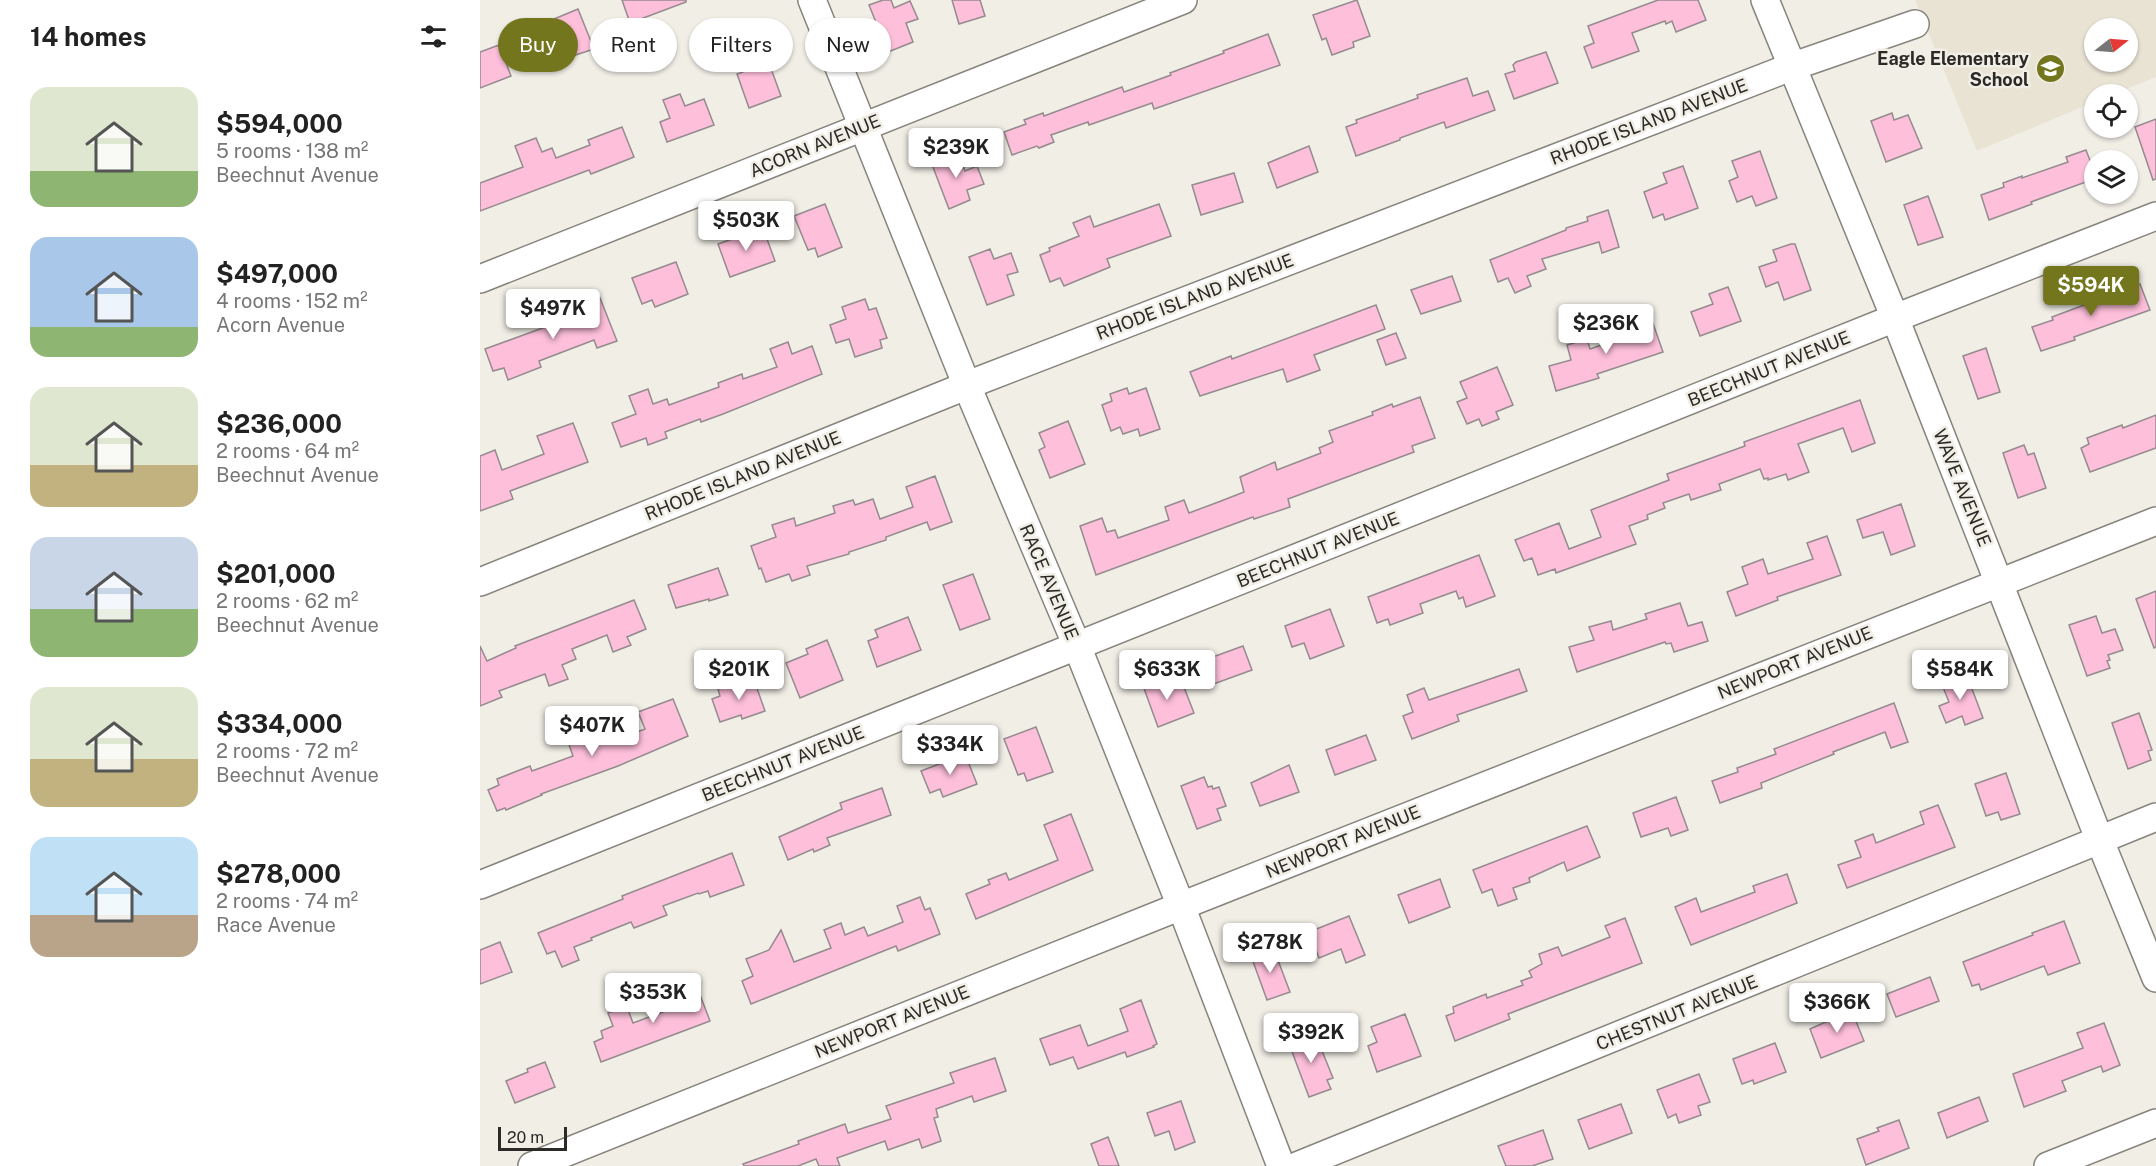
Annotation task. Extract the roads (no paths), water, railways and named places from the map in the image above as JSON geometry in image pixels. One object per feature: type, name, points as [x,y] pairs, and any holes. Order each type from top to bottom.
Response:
[{"type":"street","name":"RACE AVENUE","points":[[812,0],[967,386],[1077,646],[1181,906],[1281,1166]]},
{"type":"street","name":"ACORN AVENUE","points":[[480,279],[1183,0]]},
{"type":"street","name":"WAVE AVENUE","points":[[1765,0],[1895,318],[2100,842],[2156,978]]},
{"type":"street","name":"RHODE ISLAND AVENUE","points":[[480,582],[967,386],[1791,67],[1915,24]]},
{"type":"street","name":"BEECHNUT AVENUE","points":[[480,885],[1895,318],[2156,216]]},
{"type":"street","name":"NEWPORT AVENUE","points":[[532,1166],[1181,906],[2156,521]]},
{"type":"street","name":"CHESTNUT AVENUE","points":[[1297,1166],[2100,842],[2156,817]]},
{"type":"street","points":[[2048,1166],[2156,1123]]},
{"type":"place","name":"Eagle Elementary School","points":[[2050,69]]}]
